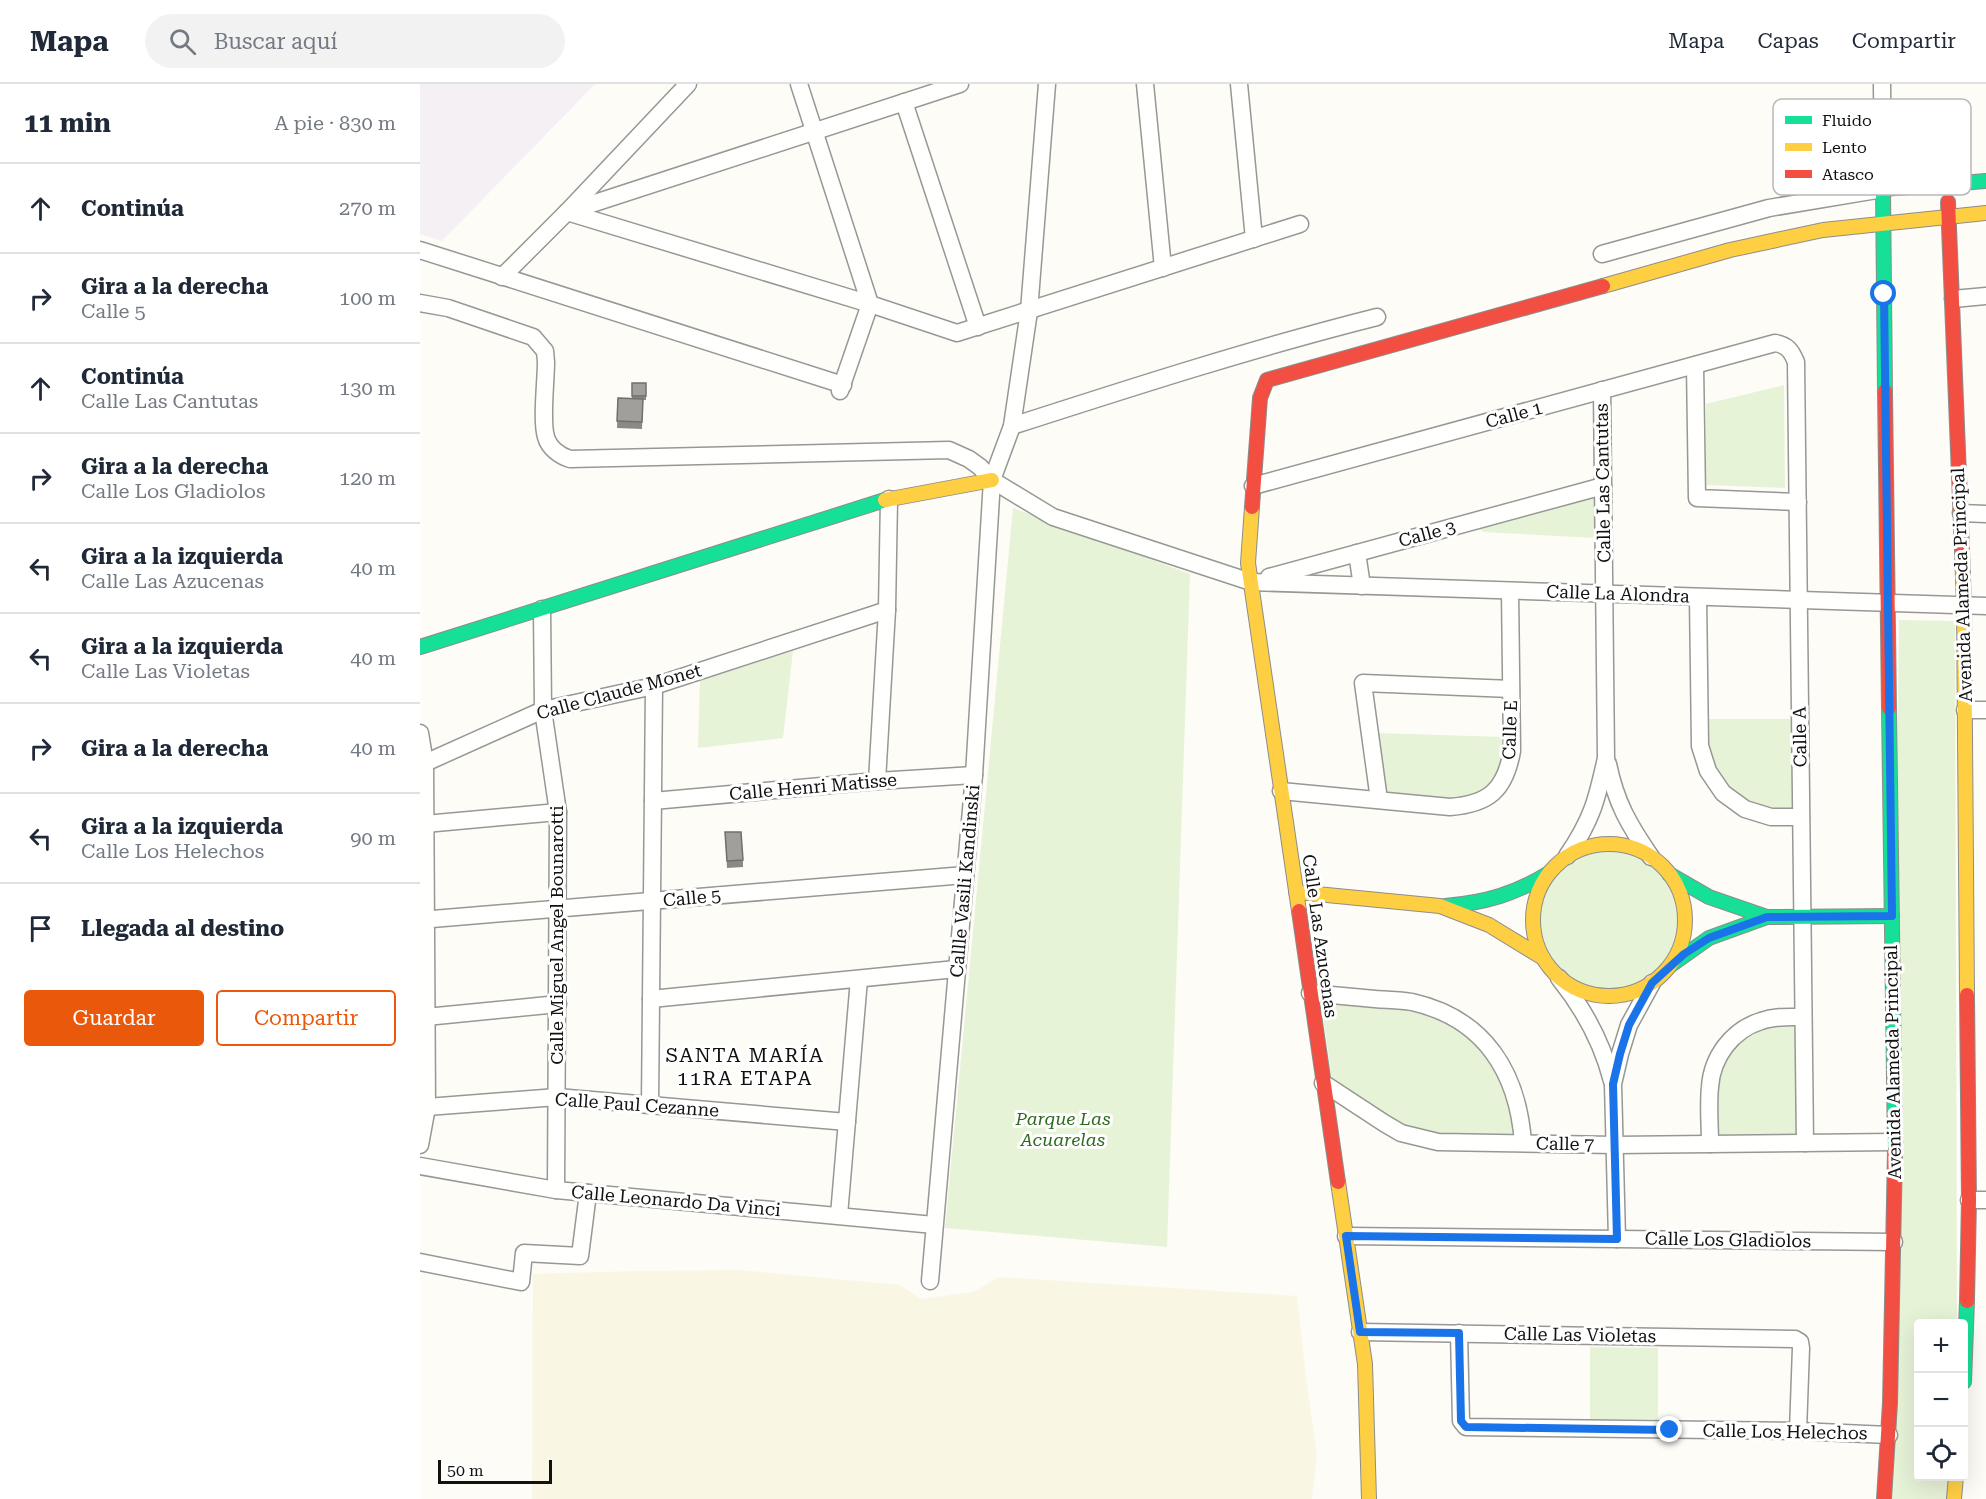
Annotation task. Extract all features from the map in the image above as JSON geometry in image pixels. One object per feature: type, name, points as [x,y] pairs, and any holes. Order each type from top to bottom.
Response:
[{"type":"street","points":[[502,277],[688,84]]},
{"type":"street","points":[[420,250],[841,388],[870,304],[799,84]]},
{"type":"street","points":[[567,212],[960,84]]},
{"type":"street","name":"Callle Vasili Kandinski","points":[[930,1281],[974,775],[992,480],[1012,426],[1029,311],[1047,84]]},
{"type":"street","points":[[1145,84],[1163,268]]},
{"type":"street","points":[[1239,84],[1254,239]]},
{"type":"street","name":"Avenida Alameda Principal","points":[[1882,84],[1882,99]]},
{"type":"street","points":[[904,102],[978,327]]},
{"type":"street","points":[[1971,183],[1986,181]]},
{"type":"street","points":[[1602,254],[1769,208],[1847,195]]},
{"type":"street","name":"Avenida Alameda Principal","points":[[1883,195],[1894,1142],[1894,1242],[1884,1499]]},
{"type":"street","name":"Avenida Alameda Principal","points":[[1949,195],[1964,606],[1978,1200],[1965,1373]]},
{"type":"street","points":[[567,212],[870,304],[957,333],[1300,224]]},
{"type":"street","points":[[1883,222],[1986,213]]},
{"type":"street","name":"Calle Las Azucenas","points":[[1369,1499],[1365,1364],[1248,563],[1260,398],[1267,380],[1730,250],[1822,230],[1883,222]]},
{"type":"street","points":[[1953,299],[1986,296]]},
{"type":"street","name":"Calle La Alondra","points":[[420,303],[448,308],[523,333],[536,340],[545,351],[546,437],[553,449],[563,457],[570,459],[949,450],[980,467],[992,480],[1053,517],[1251,582],[1986,606]]},
{"type":"street","points":[[1012,426],[1173,374],[1377,317]]},
{"type":"street","name":"Calle 1","points":[[1253,486],[1774,343]]},
{"type":"street","name":"Calle A","points":[[1774,343],[1785,345],[1792,352],[1796,362],[1805,1143]]},
{"type":"street","points":[[1695,365],[1696,498],[1798,502]]},
{"type":"street","name":"Calle Las Cantutas","points":[[1567,856],[1588,823],[1606,758],[1602,390]]},
{"type":"street","points":[[420,647],[889,500],[992,480]]},
{"type":"street","name":"Calle 3","points":[[1251,582],[1603,486]]},
{"type":"street","points":[[877,781],[889,500]]},
{"type":"street","points":[[1961,513],[1986,514]]},
{"type":"street","points":[[1357,553],[1362,586]]},
{"type":"street","name":"Calle E","points":[[1281,791],[1450,807],[1469,806],[1486,798],[1500,786],[1509,769],[1512,751],[1510,591]]},
{"type":"street","points":[[1698,597],[1700,746],[1708,771],[1723,793],[1745,809],[1771,817],[1801,817]]},
{"type":"street","name":"Calle Miguel Angel Bounarotti","points":[[542,609],[543,710],[558,812],[556,1190]]},
{"type":"street","name":"Calle Claude Monet","points":[[425,763],[543,710],[654,686],[886,610]]},
{"type":"street","points":[[1379,800],[1363,683],[1511,689]]},
{"type":"street","points":[[650,1105],[654,686]]},
{"type":"street","points":[[1965,710],[1986,710]]},
{"type":"street","points":[[420,732],[425,763],[423,920],[427,1107],[420,1145]]},
{"type":"street","points":[[1606,758],[1613,789],[1624,816],[1651,857],[1669,874],[1709,897],[1767,917]]},
{"type":"street","name":"Calle Henri Matisse","points":[[653,801],[877,781],[974,775]]},
{"type":"street","points":[[425,824],[558,812]]},
{"type":"street","points":[[1296,892],[1440,906],[1467,905],[1492,901],[1516,892],[1549,873],[1567,856],[1591,846],[1603,844],[1628,846],[1651,857]]},
{"type":"street","points":[[1549,873],[1536,896],[1532,921],[1534,934],[1543,958],[1575,997],[1594,1029],[1608,1065],[1613,1084],[1617,1239]]},
{"type":"street","points":[[1669,874],[1681,896],[1684,920],[1681,944],[1670,966]]},
{"type":"street","name":"Calle 5","points":[[423,920],[964,875]]},
{"type":"street","points":[[1440,906],[1489,925],[1543,958]]},
{"type":"street","points":[[1613,1084],[1629,1025],[1652,983],[1670,966],[1709,938],[1767,917],[1892,916]]},
{"type":"street","points":[[651,999],[956,969]]},
{"type":"street","points":[[1559,978],[1580,991],[1605,996],[1630,993],[1652,983]]},
{"type":"street","points":[[839,1215],[859,980]]},
{"type":"street","points":[[1310,993],[1410,1002],[1451,1016],[1470,1029],[1500,1062],[1511,1082],[1518,1104],[1523,1143]]},
{"type":"street","points":[[426,1017],[558,1004]]},
{"type":"street","points":[[1710,1144],[1710,1088],[1713,1069],[1722,1051],[1739,1032],[1756,1023],[1774,1018],[1803,1017]]},
{"type":"street","name":"Calle 7","points":[[1323,1083],[1384,1123],[1411,1136],[1438,1142],[1615,1145],[1894,1142]]},
{"type":"street","name":"Calle Paul Cezanne","points":[[427,1107],[557,1097],[847,1122]]},
{"type":"street","name":"Calle Leonardo Da Vinci","points":[[420,1166],[556,1190],[934,1225]]},
{"type":"street","points":[[420,1262],[521,1282],[524,1253],[580,1256],[588,1193]]},
{"type":"street","name":"Calle Los Gladiolos","points":[[1346,1236],[1894,1242]]},
{"type":"street","name":"Calle Las Violetas","points":[[1360,1332],[1796,1339],[1800,1342],[1801,1348],[1798,1431]]},
{"type":"street","name":"Calle Los Helechos","points":[[1459,1333],[1461,1421],[1466,1427],[1798,1431],[1888,1435]]},
{"type":"street","points":[[1954,1499],[1956,1481]]},
{"type":"shaded area","points":[[420,84],[595,84],[442,241],[420,234]]},
{"type":"shaded area","points":[[739,1270],[900,1285],[921,1299],[973,1292],[999,1277],[1297,1296],[1317,1455],[1312,1499],[532,1499],[533,1274]]},
{"type":"green space","points":[[1784,385],[1785,488],[1706,485],[1706,404]]},
{"type":"green space","points":[[1594,497],[1595,538],[1483,532],[1479,528]]},
{"type":"green space","name":"Parque Las Acuarelas","points":[[1013,508],[1190,574],[1167,1247],[945,1228]]},
{"type":"green space","points":[[1899,620],[1955,621],[1957,1319],[1914,1319],[1914,1481],[1950,1481],[1948,1499],[1891,1499]]},
{"type":"green space","points":[[793,651],[783,738],[698,748],[700,679]]},
{"type":"green space","points":[[1707,719],[1792,719],[1793,812],[1775,812],[1758,808],[1747,803],[1728,788],[1714,769],[1710,758],[1707,744]]},
{"type":"green space","points":[[1377,733],[1504,737],[1503,762],[1492,784],[1479,794],[1459,800],[1385,794]]},
{"type":"green space","points":[[1608,851],[1634,856],[1657,871],[1672,894],[1677,920],[1672,946],[1657,969],[1634,984],[1608,989],[1582,984],[1559,969],[1544,946],[1539,920],[1544,894],[1559,871],[1582,856]]},
{"type":"green space","points":[[1321,1002],[1413,1010],[1439,1018],[1462,1031],[1473,1040],[1491,1062],[1505,1086],[1512,1108],[1515,1135],[1449,1134],[1412,1128],[1381,1112],[1332,1079]]},
{"type":"green space","points":[[1779,1023],[1797,1024],[1797,1136],[1718,1137],[1719,1069],[1740,1039],[1759,1029]]},
{"type":"green space","points":[[1590,1347],[1658,1348],[1658,1419],[1590,1419]]},
{"type":"building","points":[[632,383],[646,383],[646,396],[632,396]]},
{"type":"building","points":[[618,398],[643,399],[642,422],[617,421]]},
{"type":"building","points":[[725,832],[741,832],[743,860],[727,861]]},
{"type":"traffic: fast","points":[[1971,182],[1986,181]]},
{"type":"traffic: fast","points":[[1883,195],[1885,391]]},
{"type":"traffic: fast","points":[[420,647],[885,500]]},
{"type":"traffic: fast","points":[[1889,708],[1895,1151]]},
{"type":"traffic: fast","points":[[1445,906],[1473,903],[1512,892],[1549,873]]},
{"type":"traffic: fast","points":[[1669,874],[1709,897],[1767,917]]},
{"type":"traffic: fast","points":[[1671,965],[1709,938],[1767,917],[1892,916]]},
{"type":"traffic: fast","points":[[1964,1373],[1967,1301]]},
{"type":"traffic: slow","points":[[1603,286],[1730,250],[1823,230],[1986,213]]},
{"type":"traffic: slow","points":[[885,500],[992,480]]},
{"type":"traffic: slow","points":[[1252,507],[1248,563],[1299,911]]},
{"type":"traffic: slow","points":[[1962,550],[1967,995]]},
{"type":"traffic: slow","points":[[1609,844],[1624,845],[1638,850],[1663,866],[1679,891],[1684,905],[1685,920],[1684,935],[1679,949],[1663,974],[1638,990],[1624,995],[1609,996],[1594,995],[1580,990],[1555,974],[1539,949],[1534,935],[1533,920],[1534,905],[1539,891],[1555,866],[1580,850],[1594,845],[1609,844]]},
{"type":"traffic: slow","points":[[1296,892],[1440,906],[1489,925],[1543,958]]},
{"type":"traffic: slow","points":[[1338,1182],[1365,1364],[1369,1499]]},
{"type":"traffic: slow","points":[[1954,1499],[1956,1481]]},
{"type":"traffic: jam","points":[[1948,202],[1962,550]]},
{"type":"traffic: jam","points":[[1252,507],[1260,398],[1267,380],[1603,286]]},
{"type":"traffic: jam","points":[[1885,391],[1889,708]]},
{"type":"traffic: jam","points":[[1299,911],[1338,1182]]},
{"type":"traffic: jam","points":[[1967,995],[1969,1200],[1967,1301]]},
{"type":"traffic: jam","points":[[1884,1499],[1890,1403],[1895,1151]]},
{"type":"district","name":"SANTA MARÍA 11RA ETAPA","points":[[745,1066]]},
{"type":"route","points":[[1670,1430],[1466,1427],[1461,1421],[1459,1333],[1360,1332],[1346,1236],[1617,1239],[1613,1084],[1629,1025],[1652,983],[1684,954],[1709,938],[1767,917],[1892,916],[1884,294]]}]
